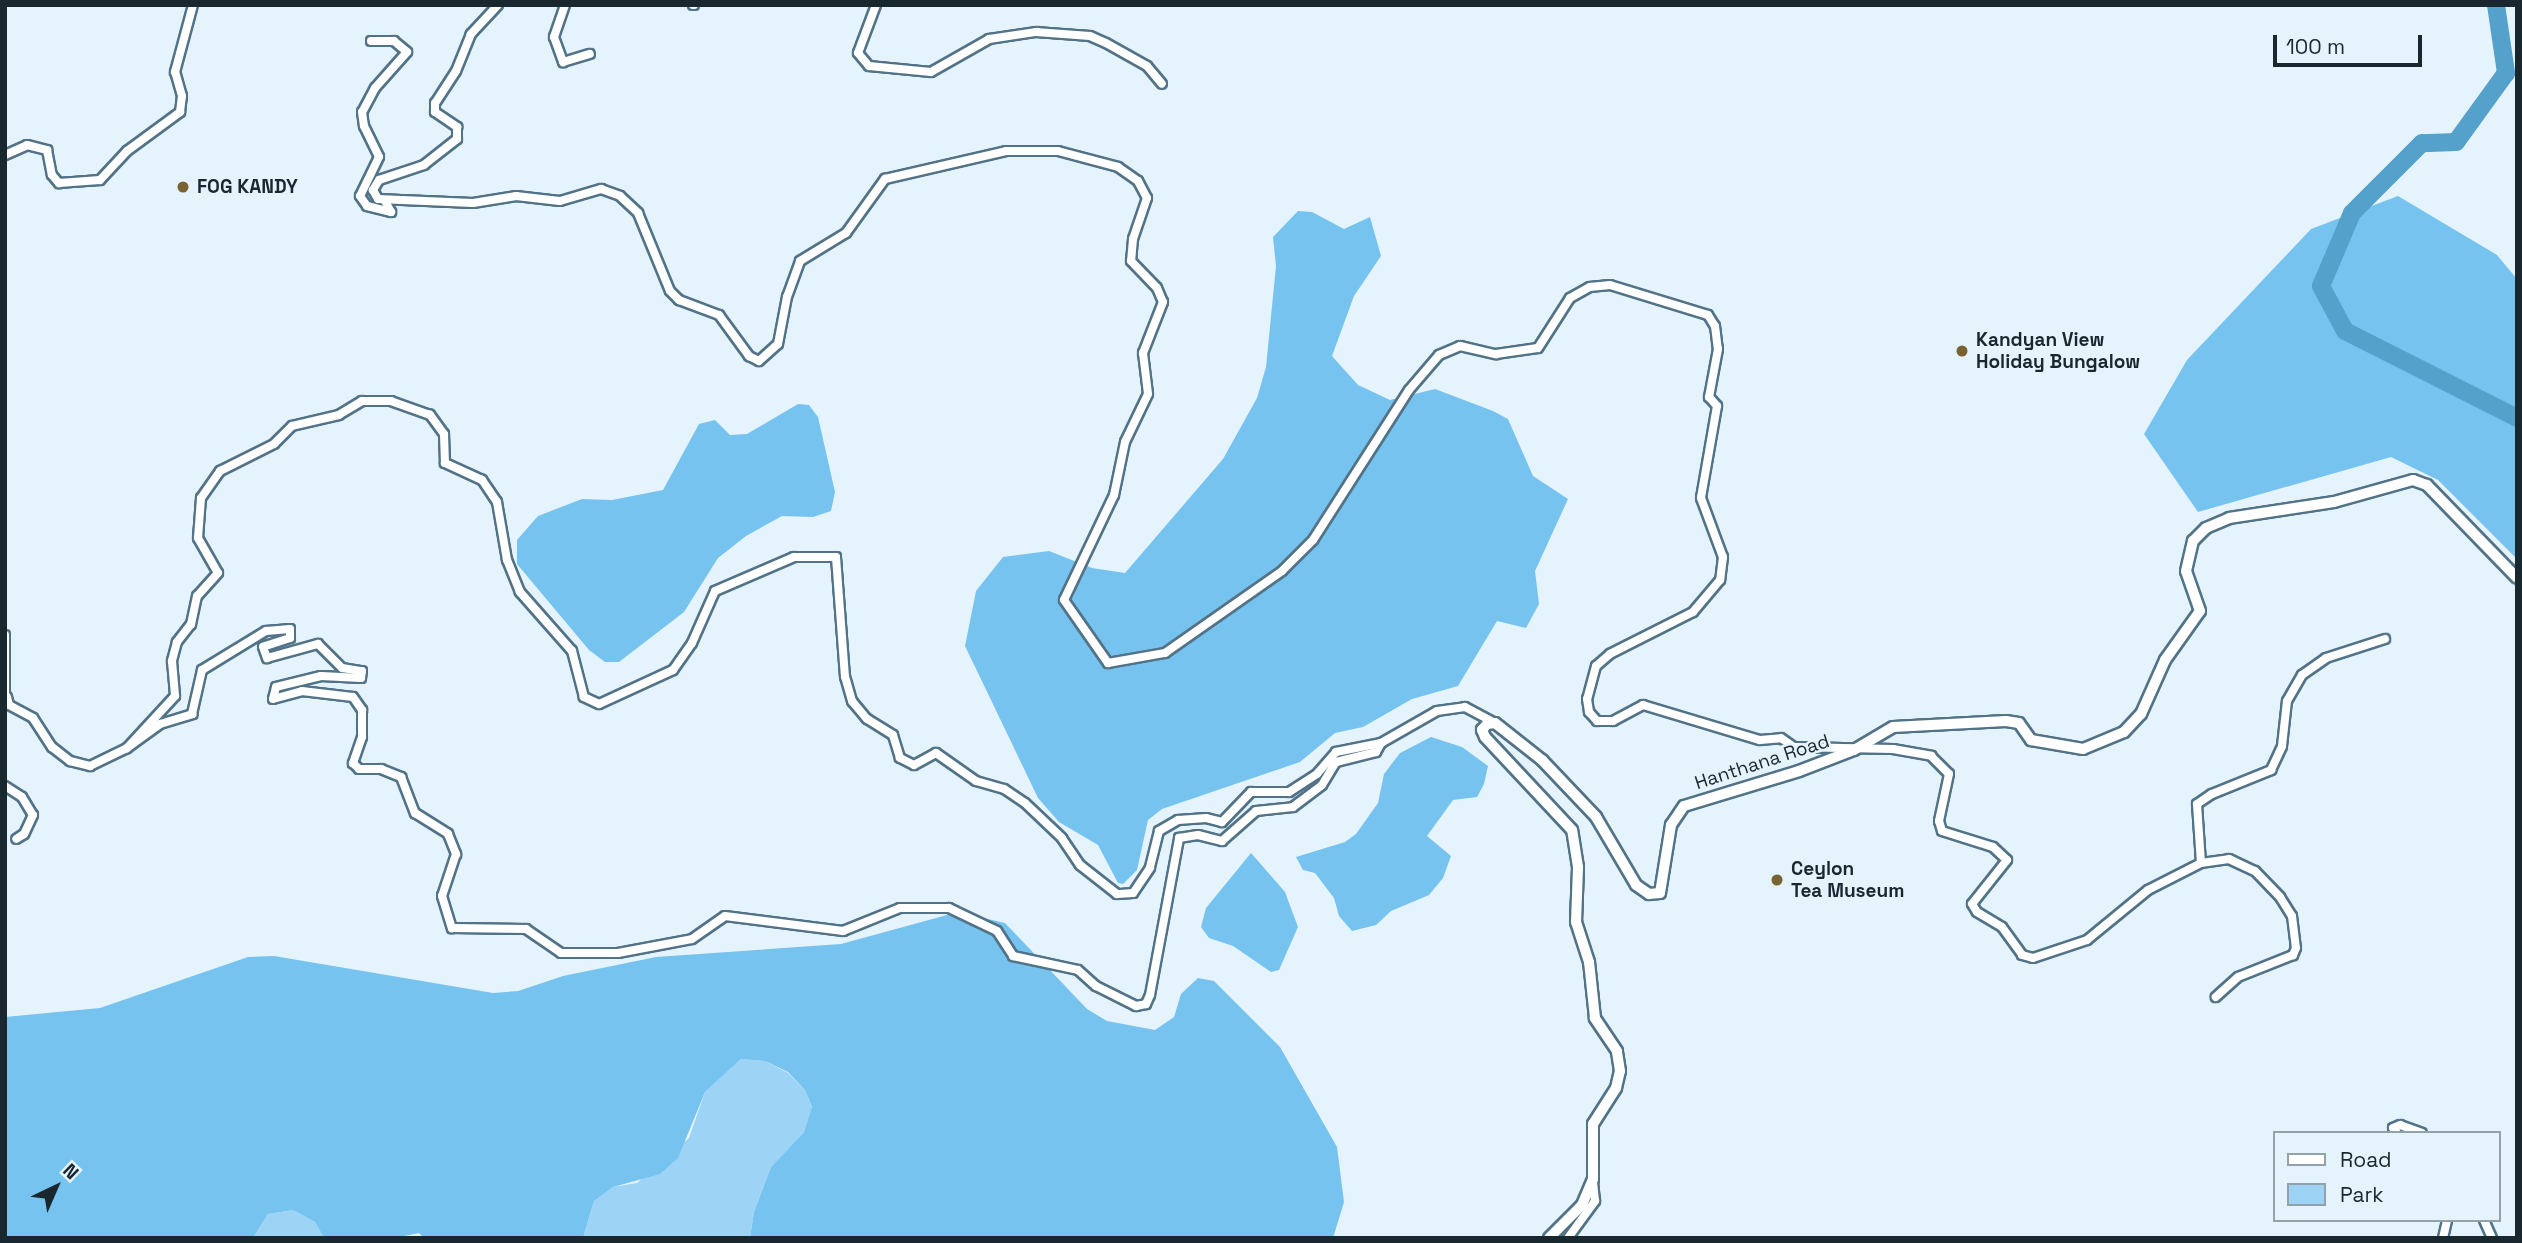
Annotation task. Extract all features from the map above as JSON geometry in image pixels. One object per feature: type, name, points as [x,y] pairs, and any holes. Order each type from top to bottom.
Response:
[{"type":"street","points":[[5,155],[27,145],[47,150],[52,175],[59,183],[100,180],[127,151],[180,112],[182,96],[175,72],[192,5]]},
{"type":"street","points":[[371,41],[394,41],[407,52],[375,88],[362,112],[363,126],[379,157],[360,196],[367,206],[391,212],[385,201],[373,190],[379,180],[424,164],[457,139],[457,127],[435,112],[435,103],[456,71],[471,34],[498,5]]},
{"type":"street","points":[[565,5],[554,37],[563,62],[590,54]]},
{"type":"street","points":[[876,5],[858,53],[869,66],[931,72],[989,39],[1037,32],[1090,36],[1147,66],[1162,84]]},
{"type":"street","points":[[385,201],[473,203],[516,196],[560,201],[601,189],[620,196],[638,214],[670,291],[680,300],[719,315],[749,356],[759,361],[778,344],[787,297],[800,261],[846,233],[885,179],[1006,151],[1058,151],[1118,167],[1138,181],[1147,198],[1133,239],[1130,261],[1157,288],[1163,302],[1143,353],[1148,394],[1125,442],[1114,495],[1064,600],[1108,663],[1165,653],[1282,571],[1313,540],[1409,390],[1438,355],[1460,346],[1496,354],[1538,348],[1570,298],[1590,287],[1610,285],[1708,315],[1715,326],[1718,349],[1709,397],[1717,406],[1701,498],[1723,557],[1720,580],[1693,612],[1610,654],[1597,666],[1587,699],[1589,712],[1597,721],[1613,721],[1643,705],[1760,740],[1781,738],[1794,747],[1854,750],[1893,748],[1931,756],[1942,764],[1949,774],[1939,821],[1942,831],[1993,847],[2007,860],[1972,904],[1977,912],[2002,927],[2022,955],[2048,956],[2087,940],[2148,890],[2201,863],[2229,859],[2255,871],[2280,897],[2296,931],[2293,955],[2238,977],[2216,997]]},
{"type":"street","points":[[127,748],[175,696],[172,661],[177,642],[191,624],[197,596],[218,573],[198,538],[201,498],[220,471],[274,444],[292,426],[339,415],[362,401],[391,401],[430,415],[444,434],[445,463],[482,480],[497,502],[507,560],[520,592],[572,651],[584,696],[599,704],[673,670],[692,642],[715,591],[794,557],[836,557],[845,677],[852,701],[867,719],[893,735],[900,758],[914,765],[936,753],[976,780],[1004,789],[1053,829],[1080,864],[1117,894],[1133,893],[1150,868],[1159,831],[1178,820],[1206,818],[1222,822],[1251,792],[1289,792],[1317,774],[1336,752],[1381,743],[1437,711],[1465,707],[1495,723]]},
{"type":"street","name":"Hanthana Road","points":[[1495,723],[1542,760],[1596,817],[1636,885],[1649,894],[1660,893],[1664,886],[1671,825],[1684,806],[1854,750],[1894,727],[2006,721],[2019,723],[2031,740],[2083,749],[2124,732],[2141,714],[2165,660],[2200,611],[2186,571],[2193,541],[2206,528],[2229,518],[2334,502],[2413,480],[2427,485],[2517,578]]},
{"type":"street","points":[[5,635],[6,699],[9,705],[33,719],[52,747],[70,761],[90,766],[127,748],[160,724],[192,714],[202,670],[266,631],[290,629],[289,638],[263,647],[267,658],[318,644],[342,668],[362,671],[361,678],[321,676],[276,687],[274,699],[302,691],[353,697],[362,710],[362,737],[353,763],[359,769],[381,769],[401,777],[415,813],[448,834],[456,854],[442,896],[452,928],[526,929],[561,953],[618,953],[692,939],[724,916],[843,931],[900,908],[949,908],[997,931],[1013,956],[1078,970],[1096,986],[1136,1006],[1146,1003],[1150,995],[1179,838],[1198,835],[1222,841],[1256,811],[1293,807],[1322,785],[1336,762],[1376,752],[1381,743]]},
{"type":"street","points":[[2201,863],[2197,804],[2212,793],[2271,770],[2282,747],[2287,701],[2302,675],[2326,658],[2385,639]]},
{"type":"street","points":[[1495,723],[1482,730],[1485,737],[1572,830],[1578,867],[1576,922],[1589,962],[1595,1018],[1617,1051],[1620,1071],[1616,1088],[1593,1124],[1594,1201],[1568,1238]]},
{"type":"street","points":[[5,786],[22,797],[33,815],[24,834],[16,839]]},
{"type":"street","points":[[2395,1131],[2393,1128],[2400,1125],[2417,1131]]},
{"type":"street","points":[[1549,1238],[1583,1205],[1593,1179]]},
{"type":"green space","points":[[741,1059],[765,1061],[788,1073],[805,1090],[812,1108],[804,1132],[771,1167],[754,1212],[750,1238],[583,1238],[594,1201],[613,1187],[637,1183],[689,1138],[705,1092]]},
{"type":"green space","points":[[293,1210],[315,1222],[324,1238],[253,1238],[268,1214]]},
{"type":"shaded area","points":[[2398,196],[2497,255],[2517,279],[2517,559],[2438,480],[2391,457],[2198,512],[2144,434],[2187,360],[2311,229]]},
{"type":"shaded area","points":[[1298,211],[1312,212],[1344,229],[1370,217],[1381,256],[1354,296],[1332,356],[1358,385],[1390,400],[1435,389],[1508,419],[1533,476],[1568,499],[1535,571],[1539,604],[1526,628],[1497,621],[1458,686],[1412,699],[1363,727],[1335,733],[1300,762],[1162,809],[1148,820],[1137,870],[1123,884],[1118,883],[1098,845],[1059,822],[1038,798],[965,646],[976,591],[1003,557],[1049,551],[1092,568],[1125,573],[1223,459],[1257,398],[1266,367],[1276,266],[1273,237]]},
{"type":"shaded area","points":[[798,404],[809,405],[818,417],[835,492],[831,511],[813,517],[782,516],[746,536],[718,558],[684,612],[619,662],[605,662],[589,650],[517,564],[517,540],[538,516],[582,499],[612,500],[663,490],[699,424],[715,420],[730,435],[747,434]]},
{"type":"shaded area","points":[[1431,737],[1462,747],[1488,766],[1484,784],[1477,797],[1453,800],[1427,836],[1451,856],[1443,878],[1429,895],[1391,911],[1376,925],[1352,931],[1339,916],[1334,898],[1315,873],[1303,870],[1296,857],[1345,842],[1356,834],[1378,803],[1384,774],[1400,753]]},
{"type":"shaded area","points":[[1251,853],[1285,892],[1298,927],[1279,970],[1271,972],[1233,946],[1209,938],[1201,927],[1206,908]]},
{"type":"shaded area","points":[[958,912],[1005,923],[1087,1009],[1107,1021],[1155,1030],[1174,1017],[1181,994],[1198,978],[1214,981],[1280,1047],[1337,1147],[1344,1202],[1333,1238],[750,1238],[754,1212],[771,1167],[804,1132],[812,1107],[805,1090],[788,1072],[765,1061],[741,1059],[705,1092],[678,1158],[660,1174],[613,1187],[594,1201],[583,1238],[424,1238],[419,1233],[395,1238],[324,1238],[315,1222],[293,1210],[268,1214],[253,1238],[5,1238],[5,1017],[100,1008],[248,957],[274,956],[493,993],[518,991],[563,976],[656,957],[841,944]]},
{"type":"waterway","points":[[2496,5],[2506,73],[2456,142],[2422,143],[2352,213],[2321,286],[2345,331],[2517,418]]},
{"type":"place","name":"FOG KANDY","points":[[183,187]]},
{"type":"place","name":"Kandyan View Holiday Bungalow","points":[[1962,351]]},
{"type":"place","name":"Ceylon Tea Museum","points":[[1777,880]]}]
